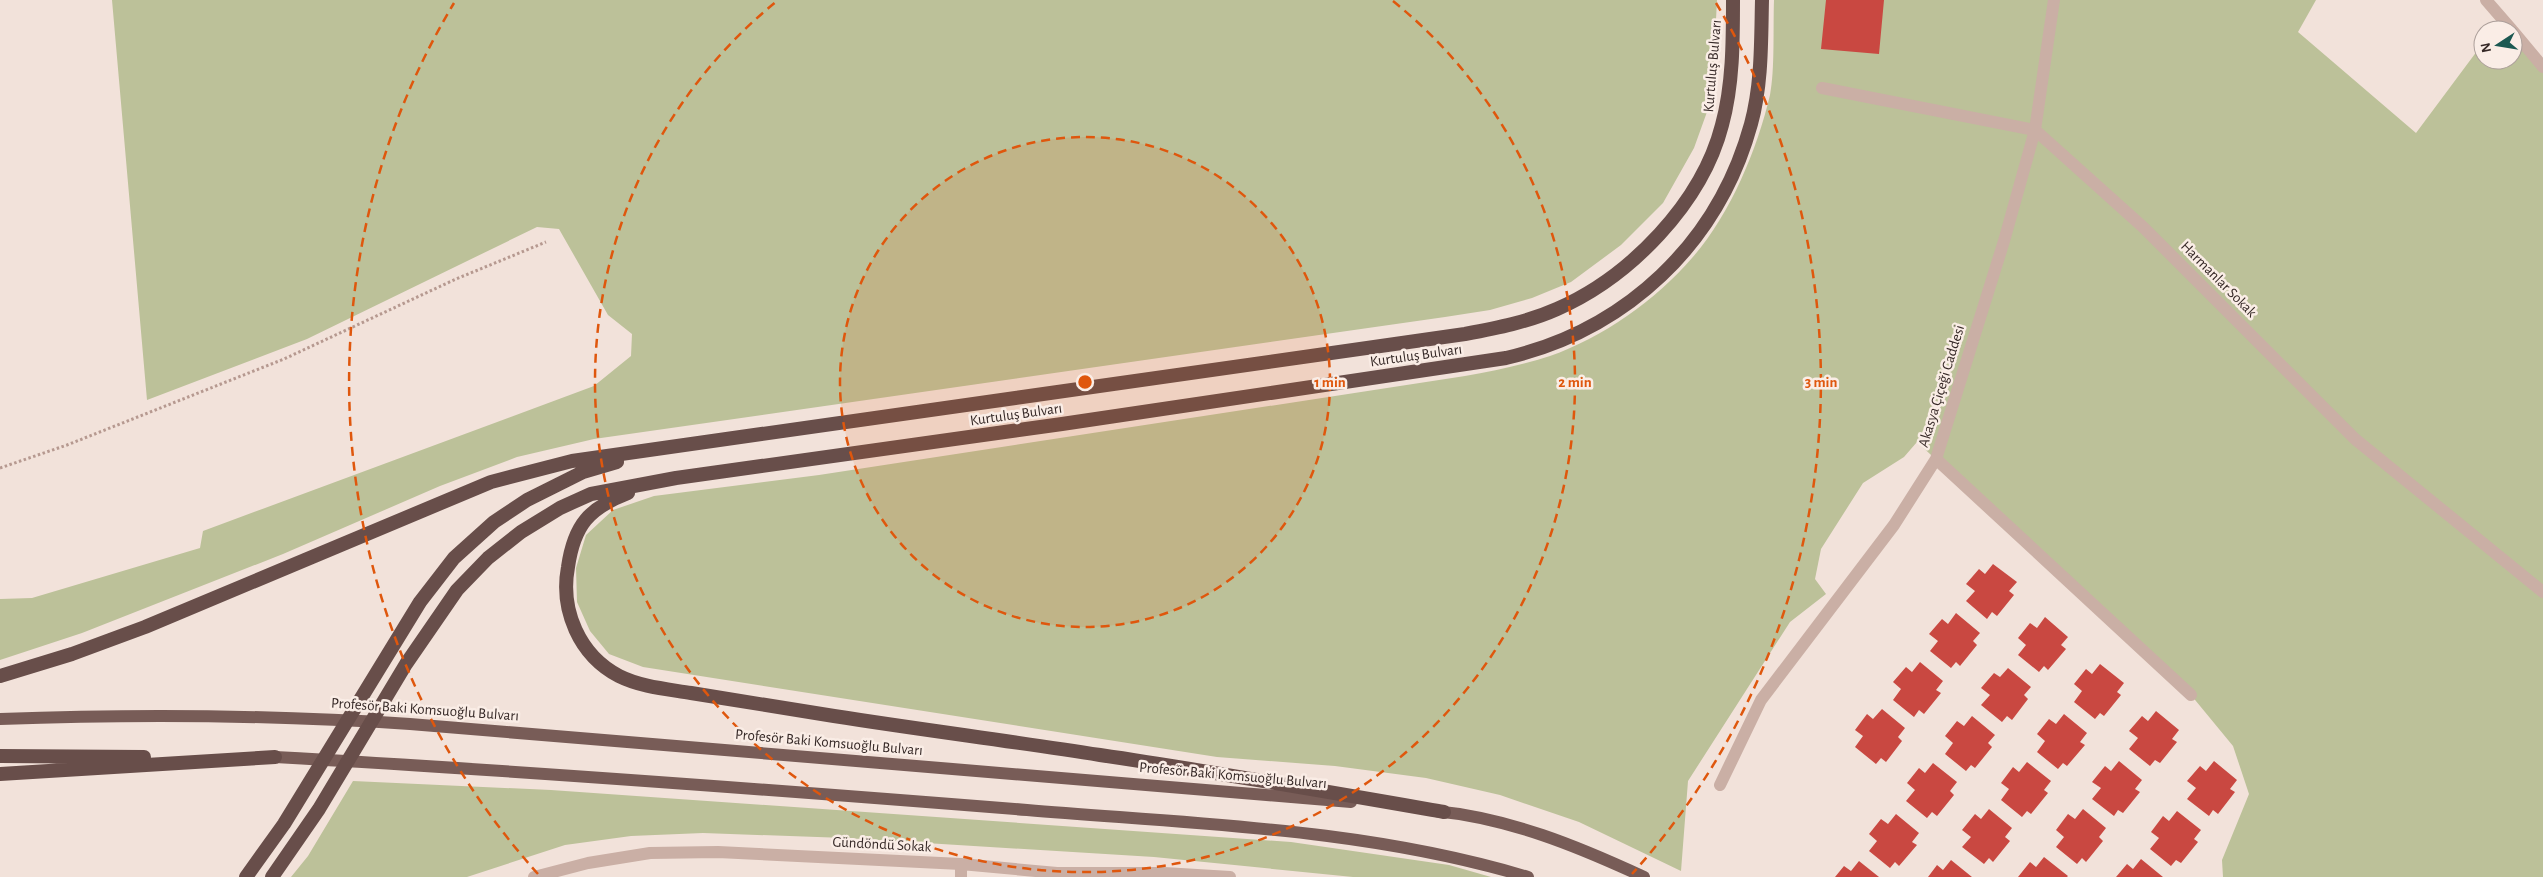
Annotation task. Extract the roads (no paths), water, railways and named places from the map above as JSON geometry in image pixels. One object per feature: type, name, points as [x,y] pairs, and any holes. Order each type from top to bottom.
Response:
[{"type":"highway","name":"Kurtuluş Bulvarı","points":[[673,447],[1466,334],[1525,321],[1556,310],[1599,286],[1642,252],[1676,214],[1702,172],[1722,126],[1728,98],[1733,0]]},
{"type":"highway","name":"Kurtuluş Bulvarı","points":[[676,478],[1062,424],[1465,364],[1534,351],[1560,342],[1619,310],[1654,283],[1705,227],[1739,162],[1751,123],[1759,80],[1762,0]]},
{"type":"highway","points":[[0,676],[72,654],[145,627],[491,482],[572,462],[673,447]]},
{"type":"highway","points":[[246,877],[284,824],[420,602],[454,558],[494,522],[546,490],[583,472],[673,447]]},
{"type":"highway","points":[[676,478],[603,503],[582,526],[574,541],[569,558],[566,592],[573,626],[591,654],[619,676],[661,689],[739,702],[1109,756],[1444,812]]},
{"type":"highway","points":[[272,877],[319,808],[430,627],[457,590],[488,558],[538,520],[584,497],[634,484],[676,478]]},
{"type":"highway","points":[[0,756],[275,757]]},
{"type":"highway","points":[[0,774],[275,757]]},
{"type":"main road","name":"Profesör Baki Komsuoğlu Bulvarı","points":[[0,719],[173,715],[311,717],[1285,795],[1485,818],[1544,835],[1593,853],[1644,877]]},
{"type":"main road","points":[[275,757],[734,786],[1316,834],[1480,862],[1528,877]]},
{"type":"street","name":"Akasya Çiçeği Caddesi","points":[[1720,785],[1761,700],[1894,525],[1936,459],[2004,241],[2035,130],[2054,0]]},
{"type":"street","points":[[2486,0],[2503,20]]},
{"type":"street","points":[[2523,43],[2543,66]]},
{"type":"street","points":[[1822,88],[2035,130]]},
{"type":"street","name":"Harmanlar Sokak","points":[[2035,130],[2144,227],[2355,439],[2543,592]]},
{"type":"street","points":[[1936,459],[2191,694]]},
{"type":"street","name":"Gündöndü Sokak","points":[[534,877],[588,863],[650,853],[718,852],[961,871],[1057,875],[1164,873],[1230,877]]}]
